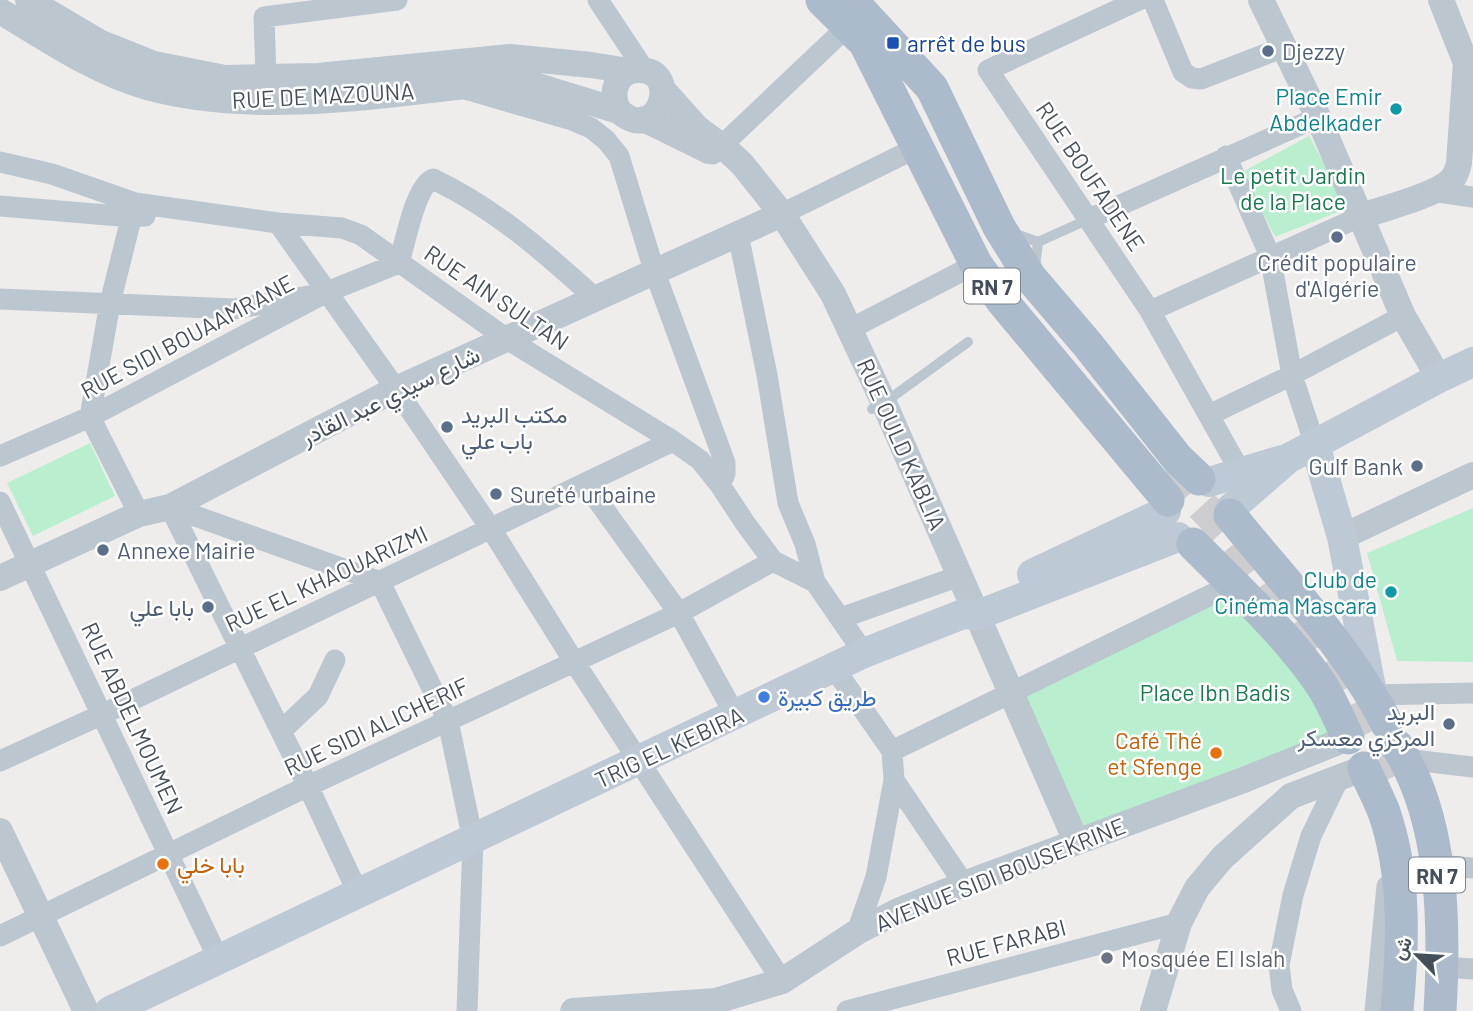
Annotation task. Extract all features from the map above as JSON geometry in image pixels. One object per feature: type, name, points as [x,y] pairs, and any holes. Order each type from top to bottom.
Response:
[{"type":"main road","name":"RN 7","points":[[822,0],[863,27],[932,88],[999,227],[1034,281],[1177,458],[1204,481]]},
{"type":"main road","name":"RN 7","points":[[863,27],[976,264],[1003,302],[1233,584],[1309,669],[1324,690],[1348,738]]},
{"type":"main road","name":"RN 7","points":[[863,27],[957,177],[978,226],[1003,272],[1171,507]]},
{"type":"main road","points":[[971,610],[1171,507],[1181,485],[1204,481],[1302,452],[1473,362]]},
{"type":"main road","points":[[1171,507],[1203,544],[1222,534],[1230,512],[1302,452]]},
{"type":"main road","points":[[1302,452],[1342,537],[1372,695]]},
{"type":"main road","points":[[1204,481],[1224,492],[1230,512]]},
{"type":"main road","points":[[971,610],[1171,507]]},
{"type":"main road","name":"RN 7","points":[[1230,512],[1348,658],[1372,695],[1424,808],[1433,839],[1458,968],[1440,1011]]},
{"type":"main road","name":"TRIG EL KEBIRA","points":[[110,1011],[864,653],[971,610]]},
{"type":"main road","points":[[1380,720],[1396,743],[1391,760],[1385,765],[1352,772],[1357,764],[1349,753],[1348,738],[1356,724],[1380,720]]},
{"type":"main road","name":"RN 7","points":[[1352,772],[1384,813],[1392,842],[1401,902],[1402,937],[1397,1011]]},
{"type":"main road","name":"RN 7","points":[[1399,792],[1409,830],[1418,900],[1418,1011]]},
{"type":"street","name":"RUE DE MAZOUNA","points":[[28,0],[99,42],[153,64],[225,78],[318,76],[510,57],[637,71]]},
{"type":"street","points":[[266,78],[264,17],[397,0]]},
{"type":"street","points":[[597,0],[637,71],[657,78],[663,90],[663,100],[653,116],[630,119],[619,111],[615,104],[614,89],[617,81],[637,71]]},
{"type":"street","name":"RUE BOUFADENE","points":[[1139,0],[988,69],[1150,311],[1240,471]]},
{"type":"street","points":[[1153,0],[1184,72],[1192,78],[1201,79],[1284,47]]},
{"type":"street","points":[[1261,0],[1318,117],[1403,316],[1439,378]]},
{"type":"street","points":[[1150,311],[1362,216],[1449,182],[1459,163],[1469,63],[1441,0]]},
{"type":"street","name":"RUE DE MAZOUNA","points":[[0,11],[100,68],[147,87],[223,102],[319,100],[509,81],[619,111]]},
{"type":"street","points":[[717,150],[863,27]]},
{"type":"street","points":[[456,86],[591,128],[606,140],[619,156],[654,270],[726,463],[720,485]]},
{"type":"street","name":"RUE OULD KABLIA","points":[[663,90],[717,150],[727,167],[775,217],[833,294],[850,329],[948,580],[971,610]]},
{"type":"street","points":[[1088,219],[1318,117]]},
{"type":"street","name":"RUE OULD KABLIA","points":[[644,119],[717,150]]},
{"type":"street","points":[[775,217],[918,147]]},
{"type":"street","points":[[1226,156],[1270,256],[1292,375],[1302,452]]},
{"type":"street","points":[[0,162],[52,174],[133,210]]},
{"type":"street","points":[[399,263],[420,193],[426,181],[433,179],[519,230],[596,298]]},
{"type":"street","points":[[1431,191],[1473,197]]},
{"type":"street","points":[[0,206],[133,210]]},
{"type":"street","points":[[133,210],[110,303],[90,417],[139,514]]},
{"type":"street","name":"RUE AIN SULTAN","points":[[133,210],[188,210],[278,223],[342,228],[361,235],[507,339],[700,460],[773,561],[815,582],[864,653]]},
{"type":"street","name":"RUE OULD KABLIA","points":[[775,217],[878,406],[971,610],[1004,695],[1069,844]]},
{"type":"street","name":"شارع سيدي عبد القادر","points":[[0,578],[139,514],[170,507],[396,389],[775,217]]},
{"type":"street","points":[[278,223],[491,529],[782,982]]},
{"type":"street","points":[[738,234],[767,375],[788,503],[815,582]]},
{"type":"street","name":"RUE SIDI BOUAAMRANE","points":[[0,456],[90,417],[327,292],[399,263]]},
{"type":"street","points":[[850,329],[976,264]]},
{"type":"street","points":[[0,299],[233,309],[327,292]]},
{"type":"street","points":[[1209,415],[1403,316]]},
{"type":"street","name":"RUE EL KHAOUARIZMI","points":[[0,761],[673,441]]},
{"type":"street","points":[[1342,537],[1473,475]]},
{"type":"street","points":[[585,483],[679,613],[736,715]]},
{"type":"street","name":"RUE ABDELMOUMEN","points":[[0,502],[218,958]]},
{"type":"street","points":[[170,507],[380,582],[448,721],[473,840],[467,1011]]},
{"type":"street","points":[[170,507],[358,893]]},
{"type":"street","name":"RUE SIDI ALICHERIF","points":[[0,936],[308,786],[679,613],[773,561]]},
{"type":"street","points":[[841,618],[948,580]]},
{"type":"street","points":[[892,751],[1233,584]]},
{"type":"street","points":[[281,731],[318,696],[335,660]]},
{"type":"street","points":[[834,668],[892,751],[894,780],[876,877],[857,932]]},
{"type":"street","points":[[1372,695],[1473,693]]},
{"type":"street","name":"AVENUE SIDI BOUSEKRINE","points":[[573,1011],[716,1001],[782,982],[857,932],[898,911],[1348,738]]},
{"type":"street","points":[[1396,743],[1473,767]]},
{"type":"street","points":[[1291,796],[1312,752]]},
{"type":"street","points":[[1153,1011],[1180,923],[1197,888],[1222,858],[1291,796],[1352,772]]},
{"type":"street","points":[[1291,1011],[1282,990],[1279,965],[1293,895],[1311,836],[1352,772]]},
{"type":"street","points":[[1246,779],[1276,784],[1291,796]]},
{"type":"street","points":[[894,780],[964,884]]},
{"type":"street","points":[[0,831],[86,1011]]},
{"type":"street","points":[[1375,1011],[1392,842]]},
{"type":"street","points":[[1437,865],[1473,868]]},
{"type":"street","points":[[876,877],[898,911]]},
{"type":"street","name":"RUE FARABI","points":[[847,1011],[1180,923]]},
{"type":"lane","points":[[999,227],[1038,242],[1088,219]]},
{"type":"lane","points":[[1034,281],[1038,242]]},
{"type":"lane","points":[[878,406],[968,342]]},
{"type":"green space","name":"Le petit Jardin de la Place","points":[[1309,136],[1348,208],[1275,237],[1242,172]]},
{"type":"green space","points":[[90,443],[115,496],[33,536],[7,483]]},
{"type":"green space","points":[[1473,508],[1473,662],[1397,661],[1367,553]]},
{"type":"green space","name":"Place Ibn Badis","points":[[1237,593],[1338,731],[1082,828],[1026,696]]},
{"type":"tunnel","points":[[1168,469],[1233,539],[1337,673],[1399,792]]},
{"type":"place","name":"arrêt de bus","points":[[893,43]]},
{"type":"place","name":"Djezzy","points":[[1268,51]]},
{"type":"place","name":"Place Emir Abdelkader","points":[[1396,109]]},
{"type":"place","name":"Crédit populaire d'Algérie","points":[[1337,237]]},
{"type":"place","name":"مكتب البريد باب علي","points":[[447,427]]},
{"type":"place","name":"Gulf Bank","points":[[1417,466]]},
{"type":"place","name":"Sureté urbaine","points":[[496,494]]},
{"type":"place","name":"Annexe Mairie","points":[[103,550]]},
{"type":"place","name":"Club de Cinéma Mascara","points":[[1391,592]]},
{"type":"place","name":"بابا علي","points":[[208,607]]},
{"type":"place","name":"طريق كبيرة","points":[[764,697]]},
{"type":"place","name":"البريد المركزي معسكر","points":[[1449,724]]},
{"type":"place","name":"Café Thé et Sfenge","points":[[1216,753]]},
{"type":"place","name":"بابا خلي","points":[[163,864]]},
{"type":"place","name":"Mosquée El Islah","points":[[1107,958]]}]
